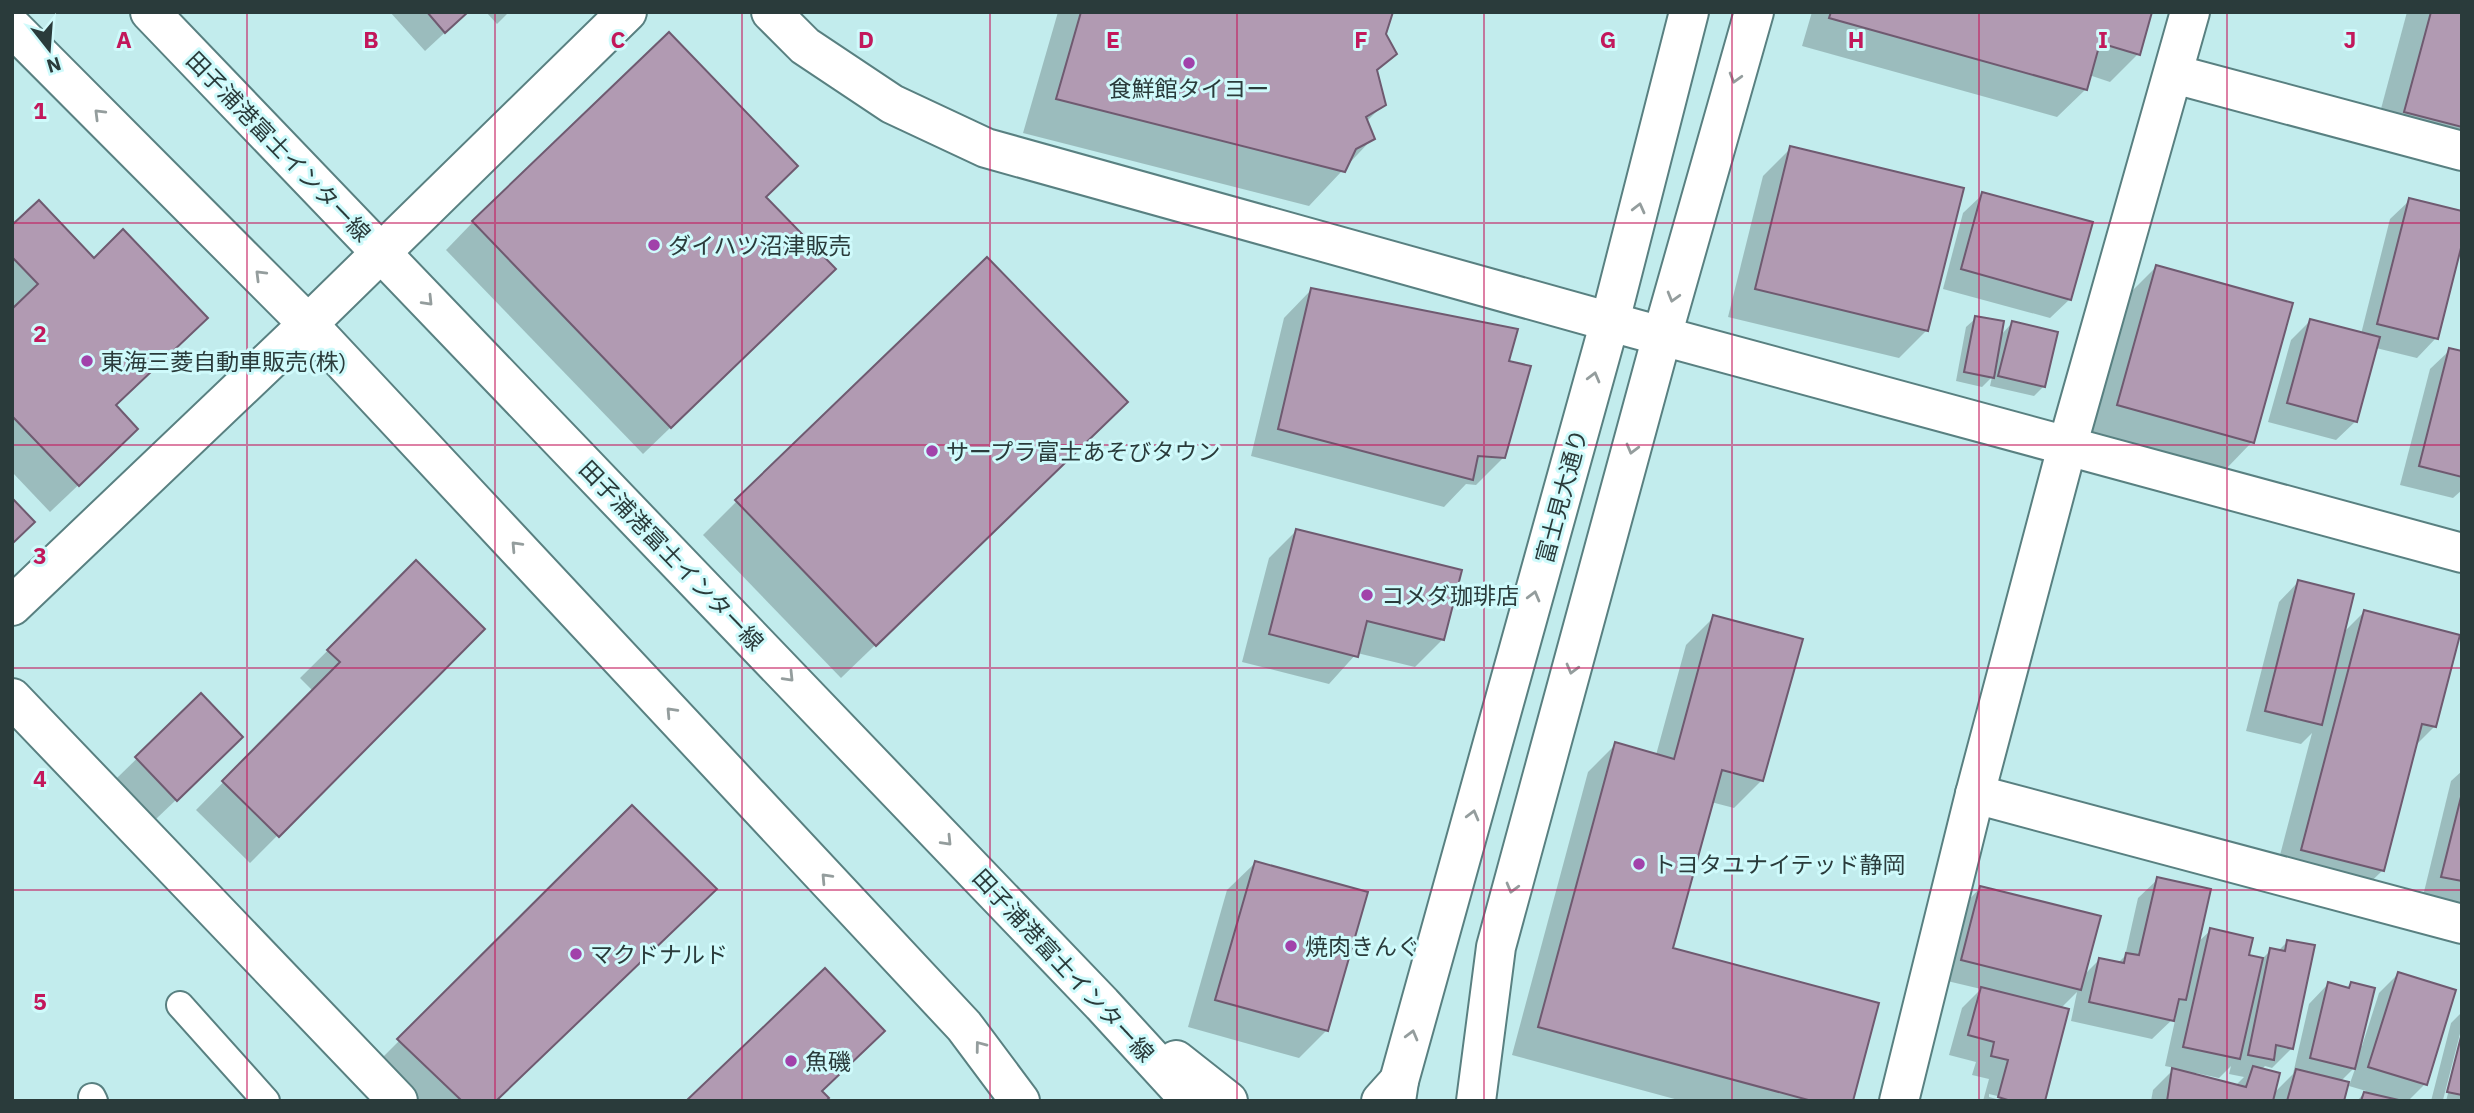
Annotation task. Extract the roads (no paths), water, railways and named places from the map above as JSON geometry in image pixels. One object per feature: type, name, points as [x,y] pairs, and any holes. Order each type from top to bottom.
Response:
[{"type":"street","name":"田子浦港富士インター線","points":[[150,12],[1102,1004],[1191,1101]]},
{"type":"street","points":[[12,606],[308,324],[627,12]]},
{"type":"street","points":[[771,12],[805,46],[891,104],[986,148],[1662,336],[2462,553]]},
{"type":"street","name":"富士見大通り","points":[[1392,1094],[1610,321],[1689,12]]},
{"type":"street","points":[[1476,1101],[1496,947],[1662,336],[1754,12]]},
{"type":"street","points":[[1899,1101],[1975,794],[2067,447],[2190,12]]},
{"type":"street","points":[[12,27],[308,324],[964,1026],[1020,1101]]},
{"type":"street","points":[[2174,74],[2462,151]]},
{"type":"street","points":[[12,698],[398,1101]]},
{"type":"street","points":[[1975,794],[2462,924]]},
{"type":"street","points":[[1102,1004],[1228,1101]]},
{"type":"lane","points":[[180,1005],[266,1101]]},
{"type":"place","name":"食鮮館タイヨー","points":[[1189,63]]},
{"type":"place","name":"ダイハツ沼津販売","points":[[654,245]]},
{"type":"place","name":"東海三菱自動車販売(株)","points":[[87,361]]},
{"type":"place","name":"サープラ富士あそびタウン","points":[[932,451]]},
{"type":"place","name":"コメダ珈琲店","points":[[1367,595]]},
{"type":"place","name":"トヨタユナイテッド静岡","points":[[1639,864]]},
{"type":"place","name":"焼肉きんぐ","points":[[1291,946]]},
{"type":"place","name":"マクドナルド","points":[[576,954]]},
{"type":"place","name":"魚磯","points":[[791,1061]]}]
